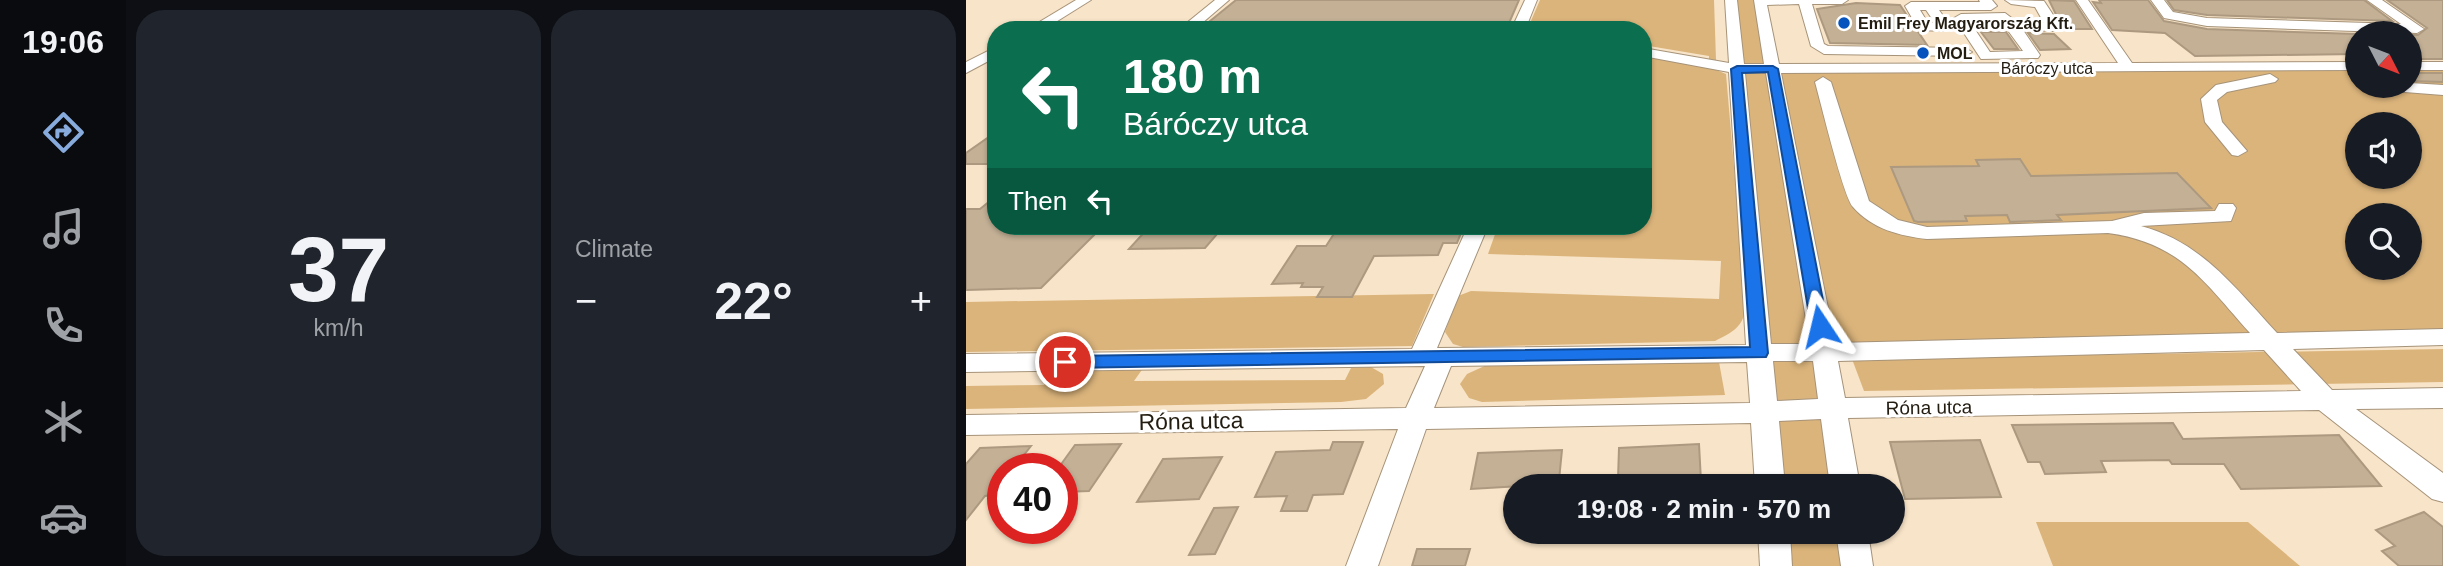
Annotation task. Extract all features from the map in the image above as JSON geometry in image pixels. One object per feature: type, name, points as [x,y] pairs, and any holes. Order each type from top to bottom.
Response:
[{"type":"street","points":[[1048,21],[1084,0]]},
{"type":"street","points":[[1196,21],[1223,0]]},
{"type":"street","points":[[1522,21],[1531,0]]},
{"type":"street","points":[[1731,0],[1769,474]]},
{"type":"street","points":[[1842,0],[1760,1],[1824,352],[1843,474]]},
{"type":"street","points":[[1930,6],[1991,6],[1985,0]]},
{"type":"street","points":[[2011,0],[2039,4],[2054,27],[2012,26]]},
{"type":"street","points":[[2082,0],[2127,67]]},
{"type":"street","points":[[2157,0],[2169,15],[2207,22],[2417,29],[2373,0]]},
{"type":"street","points":[[2005,17],[2012,26],[2033,55],[1986,55],[1961,19],[2005,17]]},
{"type":"street","points":[[1888,52],[1965,52]]},
{"type":"street","name":"Báróczy utca","points":[[1652,54],[1737,69],[2345,66]]},
{"type":"street","points":[[966,68],[987,56]]},
{"type":"street","points":[[2422,66],[2443,66]]},
{"type":"street","points":[[2238,151],[2218,131],[2208,114],[2209,99],[2222,88],[2276,78],[2345,79]]},
{"type":"street","points":[[1823,82],[1860,203],[1881,221],[1910,231],[1927,233],[2108,228],[2137,231],[2177,247],[2198,262],[2326,401],[2443,490]]},
{"type":"street","points":[[2422,88],[2443,90]]},
{"type":"street","points":[[2108,228],[2144,219],[2224,217],[2226,208]]},
{"type":"street","points":[[1362,566],[1416,418],[1432,349],[1475,235]]},
{"type":"street","points":[[966,363],[1432,349],[1760,353],[2443,337]]},
{"type":"street","name":"Róna utca","points":[[966,425],[2443,398]]},
{"type":"street","points":[[1775,544],[1776,566]]},
{"type":"street","points":[[1854,544],[1857,566]]},
{"type":"lane","points":[[1804,0],[1818,46],[1824,50],[1888,52],[1909,68]]},
{"type":"lane","points":[[1965,52],[1986,68]]},
{"type":"shaded area","points":[[1540,0],[1714,0],[1716,60],[1709,59],[1709,56],[1652,46],[1652,21],[1531,21]]},
{"type":"shaded area","points":[[1731,0],[1760,0],[1773,69],[2345,66],[2345,98],[2422,98],[2422,66],[2443,66],[2443,337],[1824,353],[1843,474],[1769,474]]},
{"type":"shaded area","points":[[1652,58],[1709,67],[1726,74],[1746,307],[1740,324],[1732,332],[1715,341],[1463,347],[1453,344],[1445,332],[1458,296],[1471,291],[1719,299],[1721,261],[1488,254],[1495,235],[1652,235]]},
{"type":"shaded area","points":[[1434,294],[1412,346],[966,352],[966,302]]},
{"type":"shaded area","points":[[2443,349],[2443,382],[1864,391],[1852,359]]},
{"type":"shaded area","points":[[1719,362],[1725,395],[1482,402],[1469,398],[1460,384],[1467,374],[1489,364]]},
{"type":"shaded area","points":[[1146,364],[1134,381],[1345,380],[1351,368],[1371,367],[1383,374],[1384,384],[1366,399],[1341,402],[966,409],[966,386],[1044,385],[1062,365]]},
{"type":"shaded area","points":[[2036,522],[2248,522],[2300,566],[2053,566]]},
{"type":"shaded area","points":[[1775,544],[1854,544],[1857,566],[1776,566]]},
{"type":"building","points":[[1236,0],[1519,0],[1510,21],[1210,21]]},
{"type":"building","points":[[2049,0],[2074,1],[2092,29],[2063,29]]},
{"type":"building","points":[[2099,0],[2148,0],[2164,21],[2207,29],[2345,34],[2345,54],[2195,56],[2165,33],[2112,30],[2093,2],[2101,3]]},
{"type":"building","points":[[2167,0],[2364,0],[2392,21],[2207,15],[2174,10]]},
{"type":"building","points":[[2387,0],[2443,0],[2443,59],[2422,59],[2422,32],[2427,28],[2422,21],[2417,21]]},
{"type":"building","points":[[1856,3],[1900,5],[1927,45],[1830,43],[1817,9]]},
{"type":"building","points":[[1981,32],[2006,32],[2018,49],[1994,49]]},
{"type":"building","points":[[2028,33],[2054,34],[2070,49],[2040,50]]},
{"type":"building","points":[[2422,73],[2443,73],[2443,82],[2422,81]]},
{"type":"building","points":[[987,138],[987,164],[966,164],[966,153]]},
{"type":"building","points":[[2020,159],[2031,176],[2177,173],[2211,208],[2057,215],[2061,220],[2010,222],[2007,215],[1965,216],[1967,221],[1918,222],[1914,221],[1891,167],[1979,166],[1976,160]]},
{"type":"building","points":[[987,203],[987,235],[1094,235],[1041,288],[966,290],[966,209],[980,209]]},
{"type":"building","points":[[1142,235],[1216,235],[1205,248],[1129,249]]},
{"type":"building","points":[[1333,235],[1460,235],[1457,243],[1443,243],[1438,255],[1374,256],[1352,297],[1317,297],[1323,287],[1301,287],[1303,283],[1272,284],[1297,246],[1326,246]]},
{"type":"building","points":[[2173,423],[2183,439],[2339,435],[2381,486],[2241,489],[2224,464],[2172,464],[2169,460],[2101,461],[2106,472],[2045,474],[2040,462],[2028,462],[2012,425]]},
{"type":"building","points":[[1980,440],[2001,497],[1905,499],[1905,474],[1898,474],[1890,442]]},
{"type":"building","points":[[1333,442],[1363,442],[1343,494],[1313,495],[1307,511],[1281,511],[1287,496],[1255,497],[1276,452],[1330,450]]},
{"type":"building","points":[[1121,444],[1089,491],[1078,491],[1078,453],[1069,453],[1075,445]]},
{"type":"building","points":[[1699,444],[1701,474],[1618,474],[1619,448]]},
{"type":"building","points":[[1031,446],[1026,453],[987,453],[987,496],[966,520],[966,464],[980,448]]},
{"type":"building","points":[[1562,450],[1560,474],[1503,474],[1503,487],[1471,489],[1478,453]]},
{"type":"building","points":[[1222,457],[1199,499],[1137,502],[1163,459]]},
{"type":"building","points":[[1238,507],[1215,554],[1189,555],[1214,508]]},
{"type":"building","points":[[2424,512],[2443,527],[2443,566],[2399,566],[2382,551],[2395,546],[2376,530]]},
{"type":"building","points":[[1417,549],[1470,549],[1465,566],[1412,566]]},
{"type":"place","name":"Emil Frey Magyarország Kft.","points":[[1844,23]]},
{"type":"place","name":"MOL","points":[[1923,53]]},
{"type":"route","points":[[1065,362],[1760,353],[1737,69],[1773,69],[1820,326]]}]
